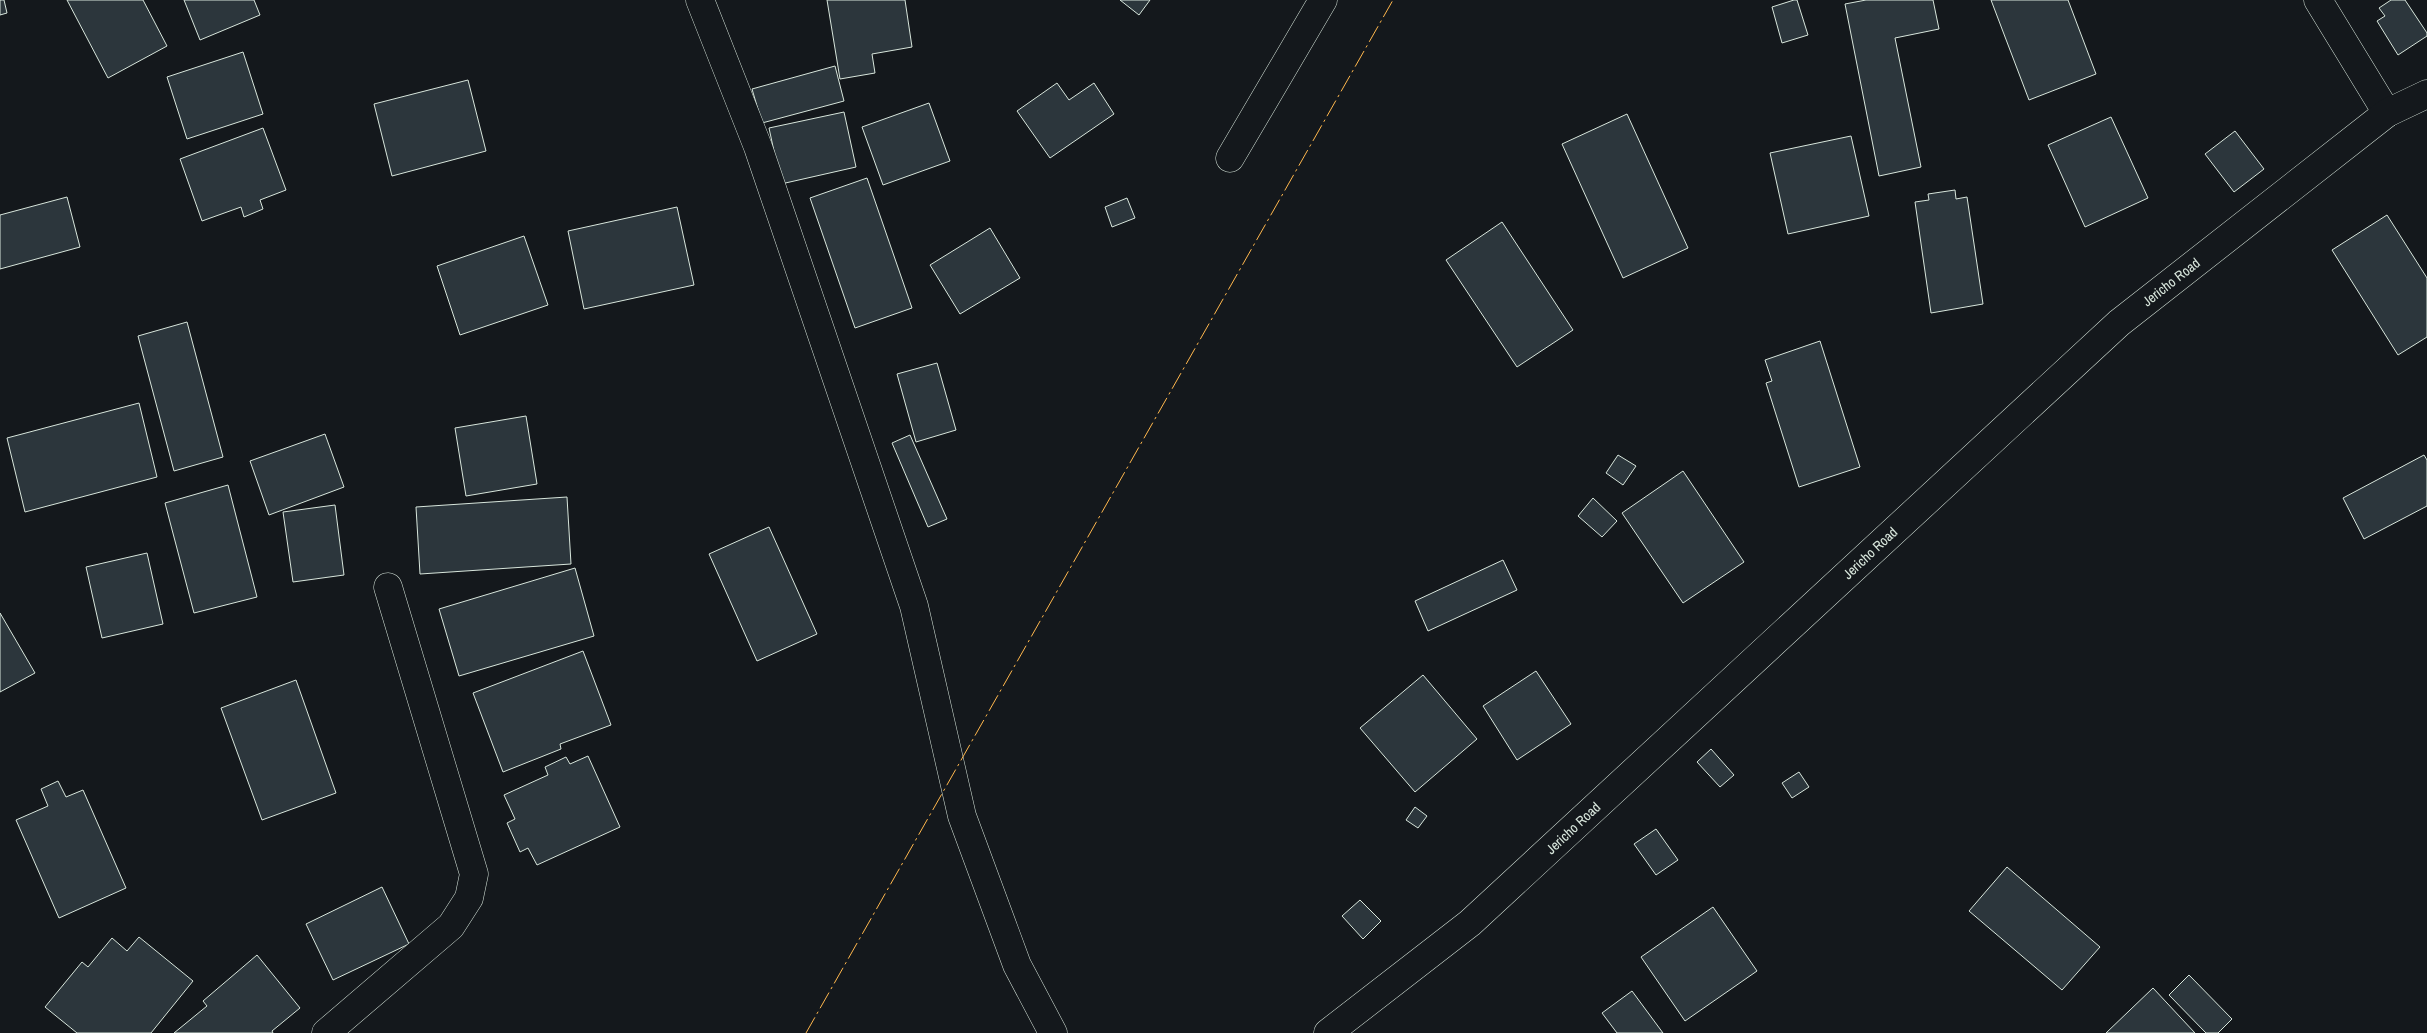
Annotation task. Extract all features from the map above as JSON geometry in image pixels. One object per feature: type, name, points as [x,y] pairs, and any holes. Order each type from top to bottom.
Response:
[{"type":"street","points":[[700,0],[758,147],[914,606],[962,816],[1018,965],[1053,1033]]},
{"type":"street","points":[[1230,158],[1323,0]]},
{"type":"street","points":[[2318,0],[2387,113]]},
{"type":"street","name":"Jericho Road","points":[[1328,1033],[1470,923],[2119,323],[2387,113],[2427,94]]},
{"type":"street","points":[[326,1033],[452,926],[469,898],[474,874],[388,587]]},
{"type":"building","points":[[0,0],[4,0],[7,13],[0,15]]},
{"type":"building","points":[[67,0],[143,0],[167,46],[108,78]]},
{"type":"building","points":[[184,0],[254,0],[260,15],[200,40]]},
{"type":"building","points":[[827,0],[905,0],[912,47],[872,54],[875,73],[840,79]]},
{"type":"building","points":[[1120,0],[1150,0],[1139,15]]},
{"type":"building","points":[[1797,0],[1808,35],[1782,43],[1772,7]]},
{"type":"building","points":[[1866,0],[1933,0],[1939,29],[1895,38],[1921,167],[1879,176],[1845,4]]},
{"type":"building","points":[[1991,0],[2068,0],[2096,74],[2029,100]]},
{"type":"building","points":[[2391,0],[2405,0],[2427,33],[2427,36],[2398,55],[2377,21],[2385,16],[2379,8]]},
{"type":"building","points":[[243,52],[263,114],[187,139],[167,77]]},
{"type":"building","points":[[835,66],[844,101],[762,123],[752,89]]},
{"type":"building","points":[[468,80],[486,151],[392,176],[374,104]]},
{"type":"building","points":[[1057,83],[1069,100],[1094,83],[1114,114],[1050,158],[1017,111]]},
{"type":"building","points":[[929,103],[950,161],[883,185],[862,127]]},
{"type":"building","points":[[844,112],[856,167],[781,184],[769,128]]},
{"type":"building","points":[[1627,114],[1688,248],[1623,278],[1562,144]]},
{"type":"building","points":[[2111,117],[2148,198],[2085,227],[2048,145]]},
{"type":"building","points":[[263,128],[286,190],[260,200],[263,209],[244,217],[241,207],[202,221],[180,159]]},
{"type":"building","points":[[2235,131],[2264,169],[2234,192],[2205,154]]},
{"type":"building","points":[[1851,136],[1869,216],[1788,234],[1770,153]]},
{"type":"building","points":[[867,178],[912,308],[855,328],[810,198]]},
{"type":"building","points":[[1955,190],[1956,199],[1967,197],[1983,304],[1931,313],[1915,202],[1929,200],[1928,194]]},
{"type":"building","points":[[67,197],[80,247],[0,269],[0,215]]},
{"type":"building","points":[[1127,198],[1135,218],[1112,227],[1105,207]]},
{"type":"building","points":[[677,207],[694,285],[584,309],[568,231]]},
{"type":"building","points":[[2387,215],[2427,278],[2427,337],[2398,355],[2332,250]]},
{"type":"building","points":[[1502,222],[1573,330],[1517,367],[1446,260]]},
{"type":"building","points":[[990,228],[1020,278],[960,314],[930,265]]},
{"type":"building","points":[[524,236],[548,305],[460,335],[437,266]]},
{"type":"building","points":[[187,322],[223,457],[174,471],[138,336]]},
{"type":"building","points":[[1820,341],[1860,467],[1799,487],[1766,383],[1772,381],[1765,360]]},
{"type":"building","points":[[937,363],[956,430],[916,442],[897,374]]},
{"type":"building","points":[[139,403],[157,477],[25,512],[7,438]]},
{"type":"building","points":[[526,416],[537,484],[466,496],[455,428]]},
{"type":"building","points":[[325,434],[344,487],[269,515],[250,461]]},
{"type":"building","points":[[910,435],[947,519],[928,527],[892,443]]},
{"type":"building","points":[[1618,455],[1636,466],[1623,485],[1606,473]]},
{"type":"building","points":[[2424,455],[2427,460],[2427,506],[2364,539],[2343,498]]},
{"type":"building","points":[[1683,471],[1744,562],[1683,603],[1622,513]]},
{"type":"building","points":[[228,485],[257,597],[194,613],[165,503]]},
{"type":"building","points":[[567,497],[571,564],[420,574],[416,507]]},
{"type":"building","points":[[1593,498],[1617,521],[1602,537],[1578,516]]},
{"type":"building","points":[[335,505],[344,575],[293,582],[283,512]]},
{"type":"building","points":[[769,527],[817,634],[757,661],[709,554]]},
{"type":"building","points":[[147,553],[163,624],[102,638],[86,567]]},
{"type":"building","points":[[1503,560],[1517,590],[1428,631],[1415,601]]},
{"type":"building","points":[[575,568],[594,636],[459,676],[439,609]]},
{"type":"building","points":[[0,613],[35,673],[0,692]]},
{"type":"building","points":[[583,651],[611,725],[560,744],[561,749],[503,772],[473,693]]},
{"type":"building","points":[[1536,671],[1571,724],[1517,760],[1483,706]]},
{"type":"building","points":[[1423,675],[1477,739],[1415,792],[1360,728]]},
{"type":"building","points":[[296,680],[336,793],[262,820],[221,708]]},
{"type":"building","points":[[1711,749],[1734,775],[1720,787],[1697,762]]},
{"type":"building","points":[[588,756],[620,827],[537,865],[528,848],[520,852],[507,823],[515,819],[504,795],[548,775],[545,767],[566,757],[570,764]]},
{"type":"building","points":[[1799,772],[1809,787],[1792,798],[1782,783]]},
{"type":"building","points":[[58,781],[66,797],[83,790],[126,888],[59,918],[16,820],[48,806],[41,789]]},
{"type":"building","points":[[1415,807],[1427,816],[1418,828],[1406,820]]},
{"type":"building","points":[[1656,829],[1678,860],[1656,875],[1634,844]]},
{"type":"building","points":[[2007,867],[2100,947],[2062,990],[1969,911]]},
{"type":"building","points":[[382,887],[409,944],[333,980],[306,924]]},
{"type":"building","points":[[1360,900],[1381,921],[1363,939],[1342,916]]},
{"type":"building","points":[[1713,907],[1757,971],[1685,1021],[1641,957]]},
{"type":"building","points":[[139,937],[193,981],[151,1033],[77,1033],[45,1007],[82,962],[88,967],[112,938],[127,951]]},
{"type":"building","points":[[257,955],[300,1008],[272,1031],[273,1033],[174,1033],[207,1006],[203,1001]]},
{"type":"building","points":[[2189,975],[2232,1019],[2218,1033],[2206,1033],[2169,995]]},
{"type":"building","points":[[2153,988],[2195,1033],[2106,1033]]},
{"type":"building","points":[[1632,991],[1663,1033],[1617,1033],[1602,1013]]},
{"type":"power","points":[[806,1033],[1393,0]]}]
